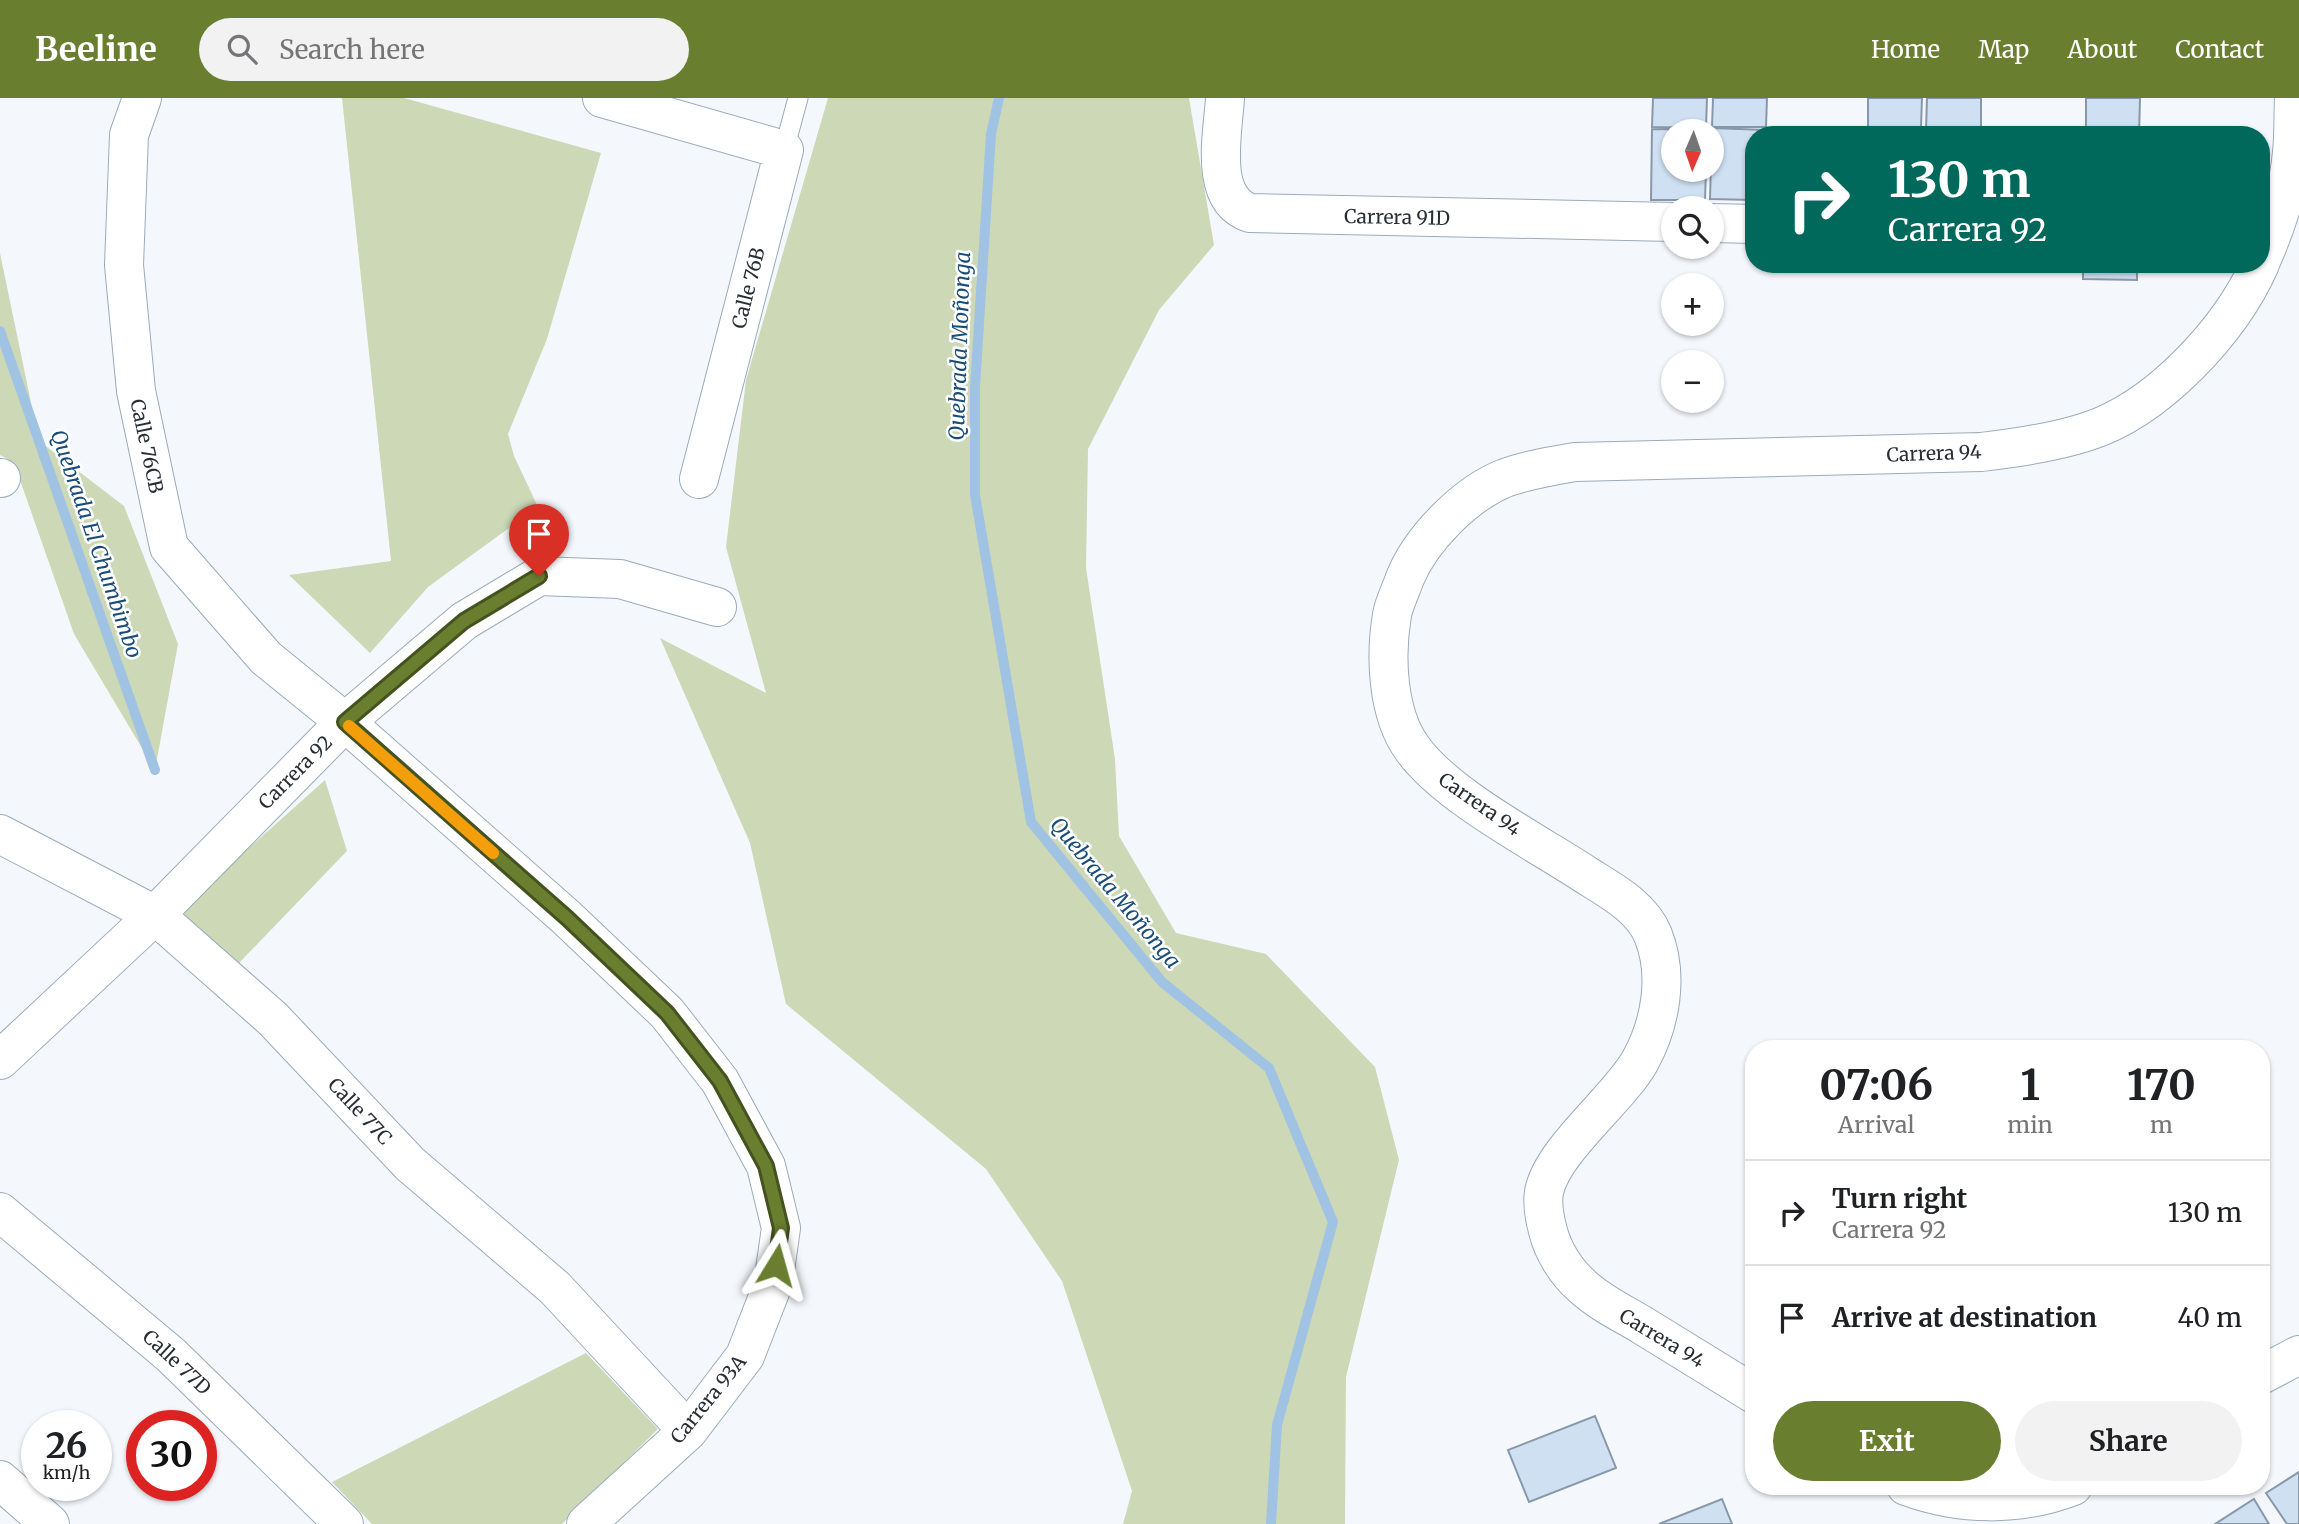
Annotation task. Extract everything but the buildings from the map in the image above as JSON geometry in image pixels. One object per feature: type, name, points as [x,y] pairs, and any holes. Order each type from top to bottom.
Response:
[{"type":"street","name":"Calle 76CB","points":[[142,98],[129,135],[124,265],[136,391],[169,547],[266,658],[345,722],[567,918],[667,1013],[720,1081],[766,1166],[781,1228],[773,1284]]},
{"type":"street","name":"Carrera 91D","points":[[1225,98],[1223,183],[1231,202],[1239,210],[1250,213],[1661,222]]},
{"type":"street","name":"Carrera 94","points":[[2270,236],[2287,183],[2292,153],[2294,98]]},
{"type":"street","points":[[623,101],[784,150]]},
{"type":"street","name":"Calle 76B","points":[[699,479],[784,150]]},
{"type":"street","points":[[1724,223],[1745,224]]},
{"type":"street","name":"Carrera 94","points":[[1745,1388],[1589,1291],[1566,1267],[1552,1246],[1545,1220],[1544,1192],[1555,1166],[1640,1062],[1660,1004],[1660,954],[1652,931],[1637,910],[1609,889],[1466,798],[1412,748],[1398,718],[1391,687],[1389,650],[1392,613],[1408,573],[1444,522],[1470,499],[1502,479],[1534,469],[1575,462],[1981,452],[2022,447],[2088,432],[2120,418],[2154,396],[2232,312],[2256,273]]},
{"type":"street","name":"Carrera 92","points":[[0,1060],[155,915],[345,722],[464,621],[539,576],[620,579],[718,607]]},
{"type":"street","name":"Calle 77C","points":[[0,834],[155,915],[273,1019],[410,1164],[555,1288],[688,1431]]},
{"type":"street","name":"Calle 77D","points":[[0,1212],[171,1354],[344,1524]]},
{"type":"street","name":"Carrera 93A","points":[[586,1524],[688,1431],[745,1356],[773,1284]]},
{"type":"street","points":[[2270,1370],[2299,1355]]},
{"type":"street","points":[[0,1480],[50,1524]]},
{"type":"street","points":[[1936,1495],[1956,1501],[1986,1501],[2050,1495]]},
{"type":"lane","name":"Calle 76B","points":[[784,150],[798,98]]},
{"type":"green space","points":[[342,98],[404,98],[601,153],[547,339],[508,434],[514,456],[538,507],[428,587],[370,653],[289,575],[391,561]]},
{"type":"green space","points":[[828,98],[1189,98],[1214,245],[1159,310],[1088,449],[1086,568],[1115,759],[1119,836],[1176,933],[1266,954],[1375,1067],[1399,1160],[1346,1377],[1345,1524],[1123,1524],[1132,1491],[1062,1281],[986,1169],[786,1004],[750,843],[660,638],[766,693],[726,547],[746,380]]},
{"type":"green space","points":[[0,253],[39,441],[124,506],[178,644],[155,770],[74,634],[14,463],[0,455]]},
{"type":"green space","points":[[325,780],[347,851],[239,963],[175,914]]},
{"type":"green space","points":[[586,1353],[658,1429],[562,1524],[372,1524],[332,1482]]},
{"type":"waterway","name":"Quebrada Moñonga","points":[[999,98],[991,134],[975,387],[975,495],[1031,822],[1162,982],[1269,1068],[1333,1222],[1277,1425],[1271,1524]]},
{"type":"waterway","name":"Quebrada El Chumbimbo","points":[[0,331],[155,770]]},
{"type":"slow traffic","points":[[349,726],[493,853]]},
{"type":"route","points":[[539,576],[464,621],[345,722],[567,918],[667,1013],[720,1081],[766,1166],[781,1228],[776,1265]]}]
